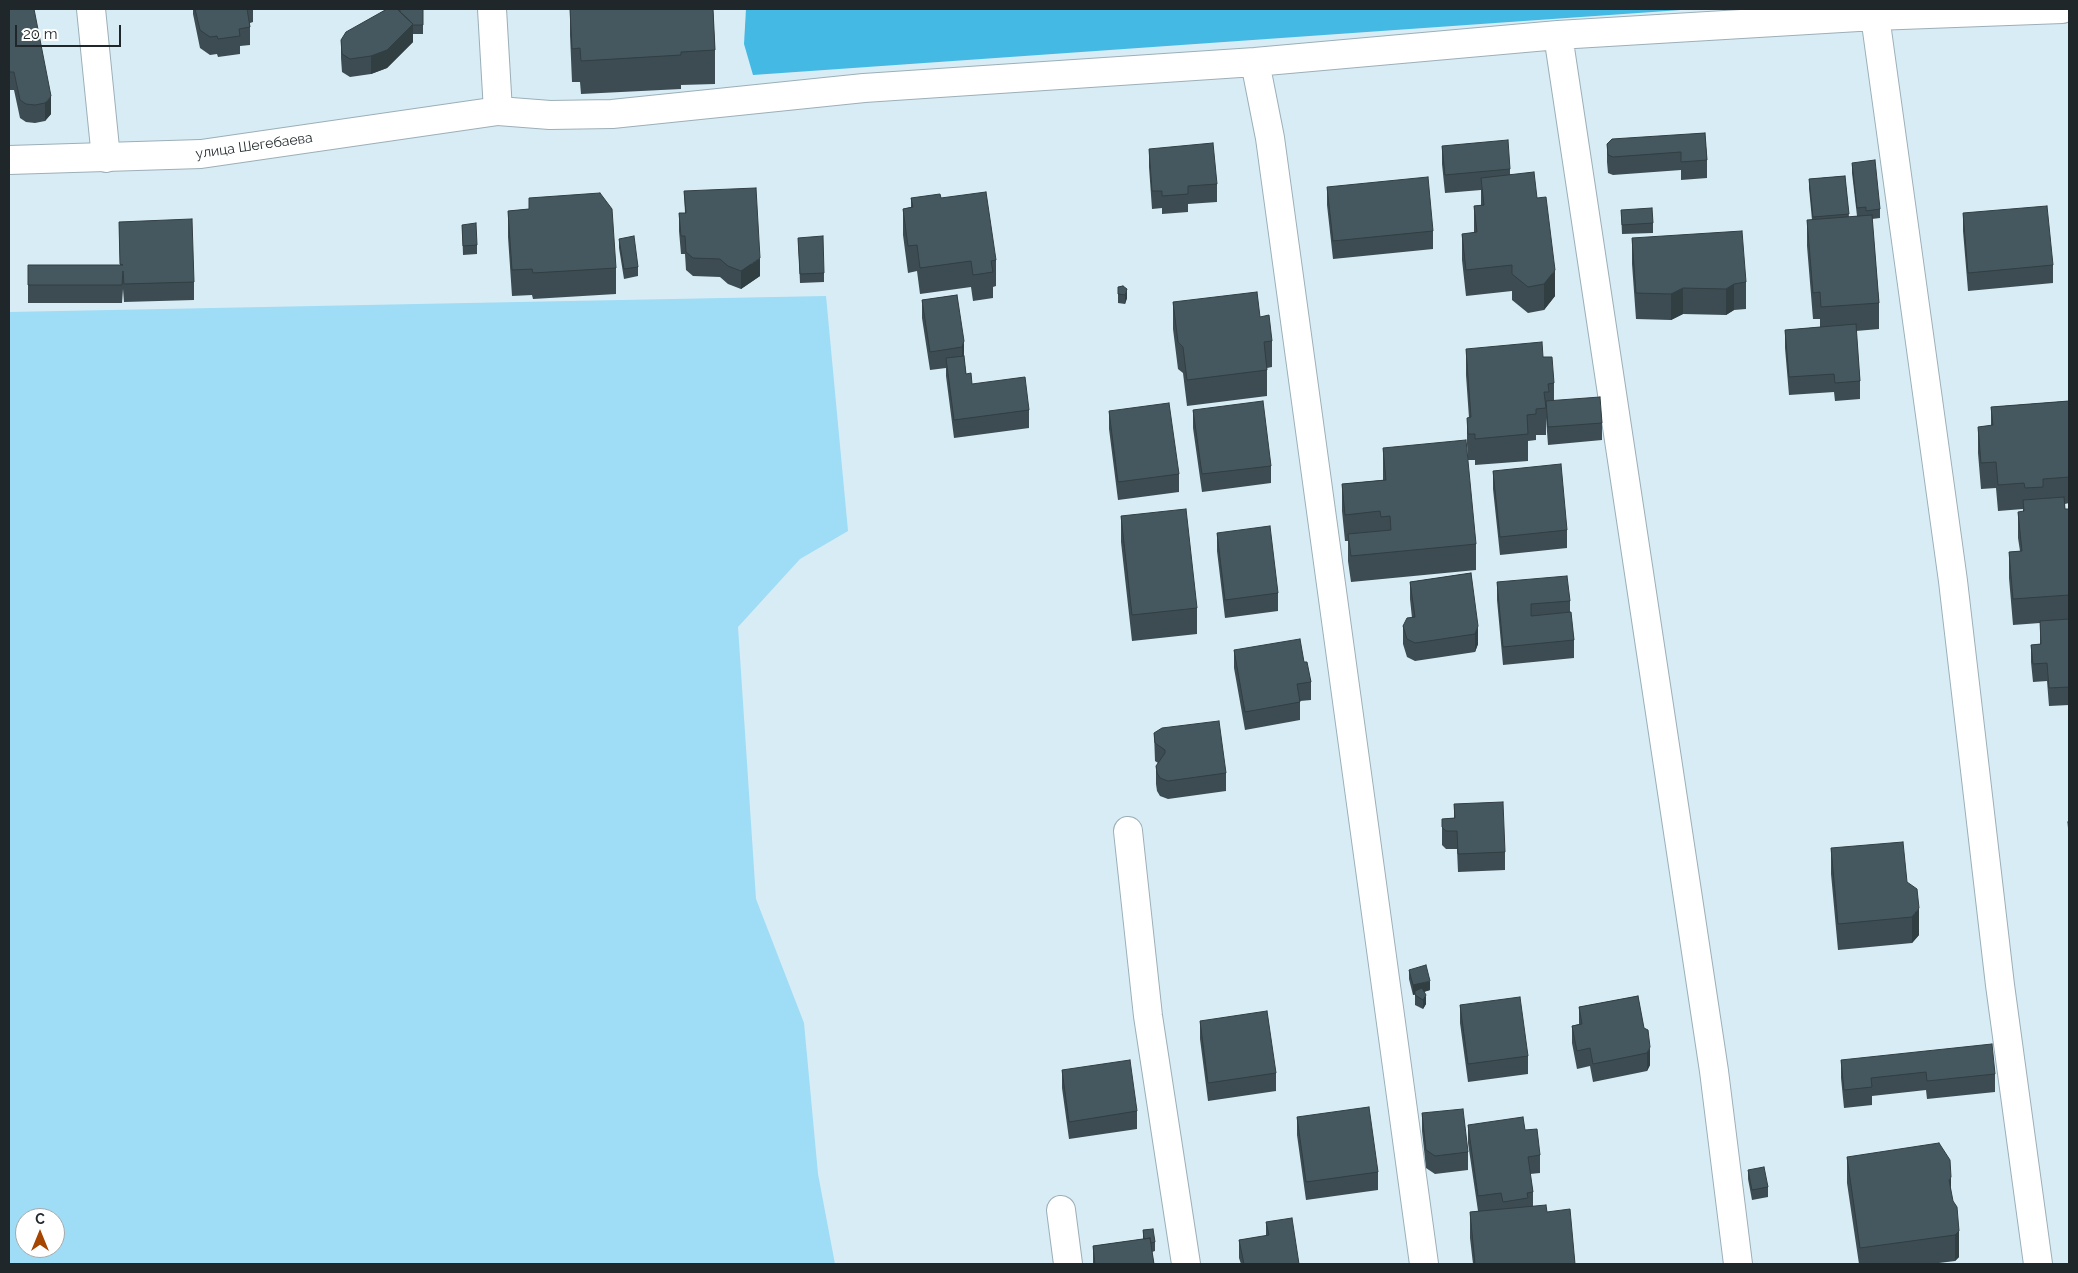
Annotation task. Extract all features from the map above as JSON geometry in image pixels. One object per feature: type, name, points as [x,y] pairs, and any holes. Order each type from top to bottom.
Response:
[{"type":"street","points":[[92,9],[106,158]]},
{"type":"street","points":[[492,9],[498,111]]},
{"type":"street","name":"улица Шегебаева","points":[[9,160],[201,154],[498,111],[550,116],[612,114],[864,88],[1254,62],[1558,35],[1876,16],[2062,9]]},
{"type":"street","points":[[1876,16],[1953,581],[1999,975],[2038,1264]]},
{"type":"street","points":[[1558,35],[1714,1071],[1738,1264]]},
{"type":"street","points":[[1254,62],[1270,138],[1424,1264]]},
{"type":"street","points":[[1128,832],[1148,1016],[1186,1264]]},
{"type":"street","points":[[1061,1210],[1068,1264]]},
{"type":"shaded area","points":[[746,9],[1695,9],[753,75],[744,44]]},
{"type":"shaded area","points":[[826,296],[848,531],[800,559],[738,627],[756,899],[804,1023],[818,1174],[835,1264],[9,1264],[9,312]]},
{"type":"building","points":[[9,9],[34,9],[51,96],[45,103],[26,104],[20,100],[14,72],[10,72],[9,68]]},
{"type":"building","points":[[195,9],[247,9],[250,27],[239,29],[240,36],[218,39],[217,36],[210,37],[200,30]]},
{"type":"building","points":[[387,9],[397,9],[413,24],[387,50],[371,56],[350,59],[342,54],[341,40],[346,32]]},
{"type":"building","points":[[400,9],[423,9],[423,25],[412,25],[400,12]]},
{"type":"building","points":[[570,9],[713,9],[715,50],[681,52],[681,55],[581,61],[580,48],[572,49]]},
{"type":"building","points":[[1705,133],[1707,160],[1681,162],[1681,152],[1613,157],[1608,155],[1607,144],[1612,139]]},
{"type":"building","points":[[1508,140],[1510,169],[1445,175],[1442,146]]},
{"type":"building","points":[[1213,143],[1217,184],[1188,186],[1188,194],[1162,196],[1162,191],[1152,191],[1149,149]]},
{"type":"building","points":[[1875,160],[1880,209],[1866,211],[1866,207],[1857,208],[1852,163]]},
{"type":"building","points":[[1534,172],[1537,198],[1546,197],[1555,270],[1544,284],[1528,287],[1512,274],[1512,265],[1466,270],[1462,234],[1477,232],[1474,206],[1484,205],[1481,178]]},
{"type":"building","points":[[1845,176],[1849,214],[1813,217],[1809,179]]},
{"type":"building","points":[[1428,177],[1433,231],[1333,241],[1327,187]]},
{"type":"building","points":[[756,188],[760,258],[741,271],[728,266],[720,259],[693,258],[686,252],[685,236],[681,236],[679,213],[686,213],[684,191]]},
{"type":"building","points":[[986,192],[996,260],[991,261],[993,272],[973,275],[971,261],[920,268],[917,245],[908,246],[903,209],[913,207],[911,198],[940,194],[941,198]]},
{"type":"building","points":[[600,193],[612,209],[616,268],[533,273],[532,269],[512,270],[508,211],[529,209],[529,198]]},
{"type":"building","points":[[2047,206],[2053,265],[1968,273],[1963,213]]},
{"type":"building","points":[[1652,208],[1653,223],[1622,225],[1621,210]]},
{"type":"building","points":[[1872,215],[1879,303],[1821,307],[1820,292],[1813,293],[1807,220]]},
{"type":"building","points":[[192,219],[194,282],[124,284],[123,271],[122,285],[28,285],[28,265],[123,265],[120,264],[119,222]]},
{"type":"building","points":[[476,223],[477,245],[463,246],[462,225]]},
{"type":"building","points":[[1742,231],[1746,282],[1734,284],[1726,289],[1683,288],[1671,294],[1636,293],[1632,238]]},
{"type":"building","points":[[634,236],[638,267],[624,269],[619,239]]},
{"type":"building","points":[[823,236],[824,273],[800,274],[798,238]]},
{"type":"building","points":[[1123,286],[1127,289],[1125,295],[1118,294],[1118,287]]},
{"type":"building","points":[[1257,292],[1260,317],[1269,315],[1272,341],[1264,342],[1267,370],[1187,380],[1183,347],[1178,342],[1173,302]]},
{"type":"building","points":[[957,295],[964,341],[962,347],[930,352],[922,300]]},
{"type":"building","points":[[1856,324],[1860,381],[1835,383],[1834,374],[1789,377],[1785,330]]},
{"type":"building","points":[[1542,342],[1543,357],[1552,357],[1554,383],[1548,384],[1549,392],[1544,392],[1546,408],[1536,409],[1536,414],[1527,415],[1528,434],[1475,439],[1475,434],[1468,434],[1467,418],[1471,417],[1466,349]]},
{"type":"building","points":[[964,356],[966,374],[971,373],[972,384],[1025,377],[1029,410],[954,420],[946,358]]},
{"type":"building","points":[[1600,397],[1602,423],[1548,427],[1546,401]]},
{"type":"building","points":[[1263,401],[1271,466],[1202,474],[1193,410]]},
{"type":"building","points":[[2069,401],[2069,477],[2043,479],[2043,487],[2025,488],[2024,483],[1998,485],[1996,462],[1981,463],[1978,427],[1993,425],[1991,407]]},
{"type":"building","points":[[1169,403],[1179,474],[1118,482],[1109,411]]},
{"type":"building","points":[[1466,440],[1476,544],[1351,556],[1348,534],[1391,530],[1390,516],[1381,517],[1380,511],[1345,515],[1342,484],[1386,480],[1383,448]]},
{"type":"building","points":[[1561,464],[1567,530],[1500,537],[1493,471]]},
{"type":"building","points":[[2064,497],[2065,509],[2069,509],[2069,595],[2013,599],[2009,552],[2022,551],[2018,512],[2024,511],[2023,500]]},
{"type":"building","points":[[1186,509],[1197,608],[1132,615],[1121,516]]},
{"type":"building","points":[[1270,526],[1278,593],[1225,600],[1217,533]]},
{"type":"building","points":[[1471,573],[1478,626],[1475,634],[1415,643],[1407,639],[1403,626],[1407,618],[1415,617],[1410,582]]},
{"type":"building","points":[[1567,576],[1570,601],[1531,604],[1531,616],[1571,612],[1574,640],[1503,647],[1497,582]]},
{"type":"building","points":[[2069,619],[2069,687],[2049,688],[2047,663],[2033,664],[2031,645],[2041,644],[2040,621]]},
{"type":"building","points":[[1300,639],[1304,662],[1307,662],[1311,682],[1297,684],[1300,702],[1245,712],[1234,650]]},
{"type":"building","points":[[1219,721],[1226,773],[1168,781],[1160,778],[1156,766],[1165,750],[1155,743],[1154,733],[1162,728]]},
{"type":"building","points":[[1503,802],[1505,852],[1458,854],[1457,831],[1446,831],[1442,827],[1442,819],[1455,818],[1454,804]]},
{"type":"building","points":[[1903,842],[1907,882],[1917,889],[1919,908],[1912,917],[1838,924],[1831,848]]},
{"type":"building","points":[[1426,965],[1430,981],[1413,985],[1409,970]]},
{"type":"building","points":[[1422,988],[1426,995],[1423,1000],[1415,995],[1415,991]]},
{"type":"building","points":[[1638,996],[1644,1028],[1648,1030],[1650,1047],[1647,1053],[1593,1064],[1590,1048],[1577,1051],[1572,1026],[1582,1024],[1579,1007]]},
{"type":"building","points":[[1520,997],[1528,1056],[1468,1064],[1460,1005]]},
{"type":"building","points":[[1267,1011],[1276,1073],[1208,1083],[1200,1021]]},
{"type":"building","points":[[1992,1044],[1995,1074],[1927,1081],[1926,1072],[1871,1078],[1872,1087],[1844,1090],[1841,1060]]},
{"type":"building","points":[[1130,1060],[1137,1111],[1069,1122],[1062,1070]]},
{"type":"building","points":[[1369,1107],[1378,1172],[1306,1182],[1297,1117]]},
{"type":"building","points":[[1463,1109],[1468,1152],[1435,1156],[1426,1150],[1422,1113]]},
{"type":"building","points":[[1523,1117],[1525,1130],[1537,1129],[1540,1155],[1528,1157],[1533,1192],[1527,1193],[1528,1198],[1503,1202],[1501,1193],[1478,1196],[1468,1125]]},
{"type":"building","points":[[1939,1143],[1950,1160],[1951,1177],[1949,1180],[1953,1201],[1957,1207],[1959,1231],[1955,1235],[1860,1248],[1847,1157]]},
{"type":"building","points":[[1764,1167],[1768,1187],[1752,1190],[1748,1170]]},
{"type":"building","points":[[1546,1205],[1547,1212],[1570,1209],[1575,1264],[1475,1264],[1470,1212]]},
{"type":"building","points":[[1292,1218],[1299,1264],[1244,1264],[1239,1240],[1269,1235],[1266,1222]]},
{"type":"building","points":[[1153,1229],[1155,1242],[1151,1243],[1150,1238],[1144,1239],[1143,1230]]},
{"type":"building","points":[[1150,1238],[1154,1264],[1095,1264],[1093,1246]]}]
